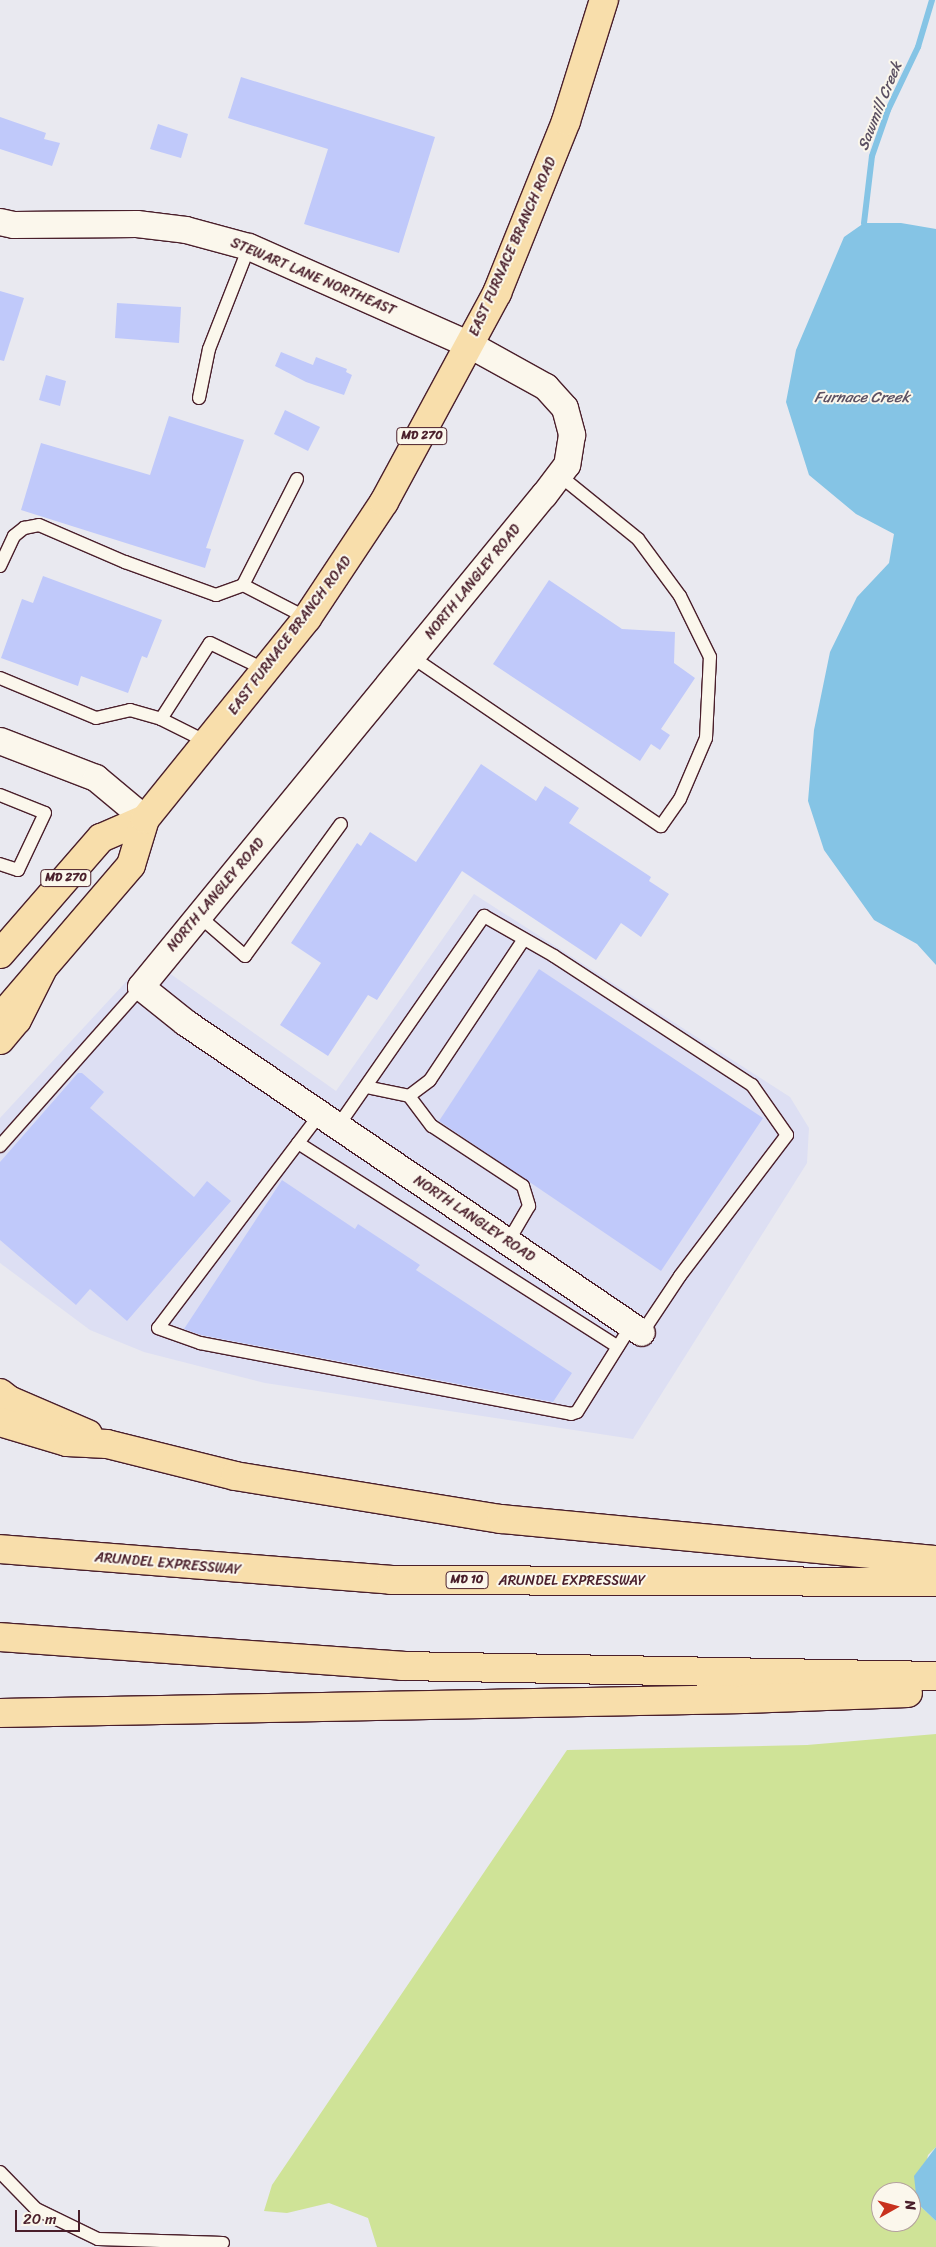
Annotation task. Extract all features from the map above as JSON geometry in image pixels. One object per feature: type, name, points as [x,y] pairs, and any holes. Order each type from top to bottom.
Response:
[{"type":"main road","name":"EAST FURNACE BRANCH ROAD","points":[[0,1018],[131,865],[145,819],[268,671],[307,618],[380,509],[497,292],[547,173],[604,0]]},
{"type":"main road","name":"EAST FURNACE BRANCH ROAD","points":[[0,954],[101,838],[145,819]]},
{"type":"main road","points":[[0,1040],[17,1020],[42,970]]},
{"type":"main road","points":[[0,1393],[9,1400],[71,1425],[107,1444]]},
{"type":"main road","points":[[0,1422],[67,1442],[107,1444],[235,1476],[501,1519],[936,1560]]},
{"type":"main road","name":"ARUNDEL EXPRESSWAY","points":[[0,1549],[391,1580],[936,1582]]},
{"type":"main road","points":[[0,1637],[402,1666],[936,1676]]},
{"type":"main road","points":[[0,1712],[744,1699],[936,1692]]},
{"type":"street","name":"STEWART LANE NORTHEAST","points":[[0,222],[14,225],[137,224],[186,230],[249,247],[470,345]]},
{"type":"street","name":"NORTH LANGLEY ROAD","points":[[470,345],[546,387],[565,408],[572,435],[567,465],[141,987],[186,1023],[508,1242],[630,1335]]},
{"type":"street","points":[[0,741],[96,778],[145,819]]},
{"type":"lane","points":[[199,398],[209,349],[249,247]]},
{"type":"lane","points":[[412,657],[661,826],[680,799],[706,738],[710,657],[680,596],[638,539],[559,475]]},
{"type":"lane","points":[[0,566],[14,536],[24,528],[39,525],[216,595],[243,585],[297,478]]},
{"type":"lane","points":[[243,585],[307,618]]},
{"type":"lane","points":[[161,719],[210,643],[268,671]]},
{"type":"lane","points":[[0,678],[96,718],[130,710],[161,719],[209,743]]},
{"type":"lane","points":[[0,795],[45,813],[18,870],[0,864]]},
{"type":"lane","points":[[199,916],[245,956],[341,824]]},
{"type":"lane","points":[[484,916],[524,939],[752,1085],[787,1135],[680,1276],[630,1335],[577,1412],[571,1414],[200,1343],[158,1328],[298,1143],[329,1120],[366,1087],[484,916]]},
{"type":"lane","points":[[409,1096],[430,1080],[524,939]]},
{"type":"lane","points":[[0,1146],[141,987]]},
{"type":"lane","points":[[366,1087],[409,1096],[432,1126],[523,1186],[530,1206],[508,1242]]},
{"type":"lane","points":[[298,1143],[630,1335]]},
{"type":"lane","points":[[0,2172],[36,2209],[98,2239],[223,2243]]},
{"type":"shaded area","points":[[474,894],[790,1097],[809,1128],[807,1163],[633,1439],[265,1383],[144,1352],[90,1330],[0,1263],[0,1118],[148,958],[336,1091]]},
{"type":"green space","points":[[936,1734],[936,2147],[928,2155],[921,2186],[921,2182],[871,2182],[871,2232],[921,2232],[921,2207],[936,2221],[936,2247],[377,2247],[368,2218],[329,2203],[287,2213],[264,2211],[272,2185],[567,1750],[807,1745]]},
{"type":"water","name":"Furnace Creek","points":[[864,223],[901,223],[936,229],[936,965],[917,944],[874,920],[824,850],[808,801],[814,730],[830,652],[857,597],[889,563],[894,534],[856,514],[809,475],[786,402],[796,350],[844,237]]},
{"type":"water","points":[[936,2147],[936,2221],[921,2207],[921,2182],[915,2182],[914,2176]]},
{"type":"building","points":[[241,77],[435,137],[399,253],[304,224],[328,149],[228,118]]},
{"type":"building","points":[[0,117],[46,133],[44,139],[60,143],[52,166],[0,149]]},
{"type":"building","points":[[158,124],[188,134],[181,158],[150,149]]},
{"type":"building","points":[[0,291],[24,298],[4,361],[0,360]]},
{"type":"building","points":[[117,303],[181,307],[179,343],[115,338]]},
{"type":"building","points":[[281,352],[313,365],[316,357],[347,369],[346,372],[352,375],[344,395],[306,382],[275,366]]},
{"type":"building","points":[[46,375],[66,381],[60,406],[39,400]]},
{"type":"building","points":[[285,410],[320,427],[308,451],[274,434]]},
{"type":"building","points":[[169,416],[244,440],[206,548],[211,549],[205,568],[21,510],[41,443],[150,475]]},
{"type":"building","points":[[43,576],[162,620],[147,658],[142,656],[128,693],[81,676],[78,686],[1,658],[22,599],[33,603]]},
{"type":"building","points":[[549,580],[622,629],[675,632],[674,663],[695,678],[661,729],[670,735],[660,750],[651,744],[640,761],[493,664]]},
{"type":"building","points":[[481,764],[536,801],[545,786],[579,808],[569,823],[651,877],[649,881],[669,894],[641,937],[621,923],[596,960],[462,871],[377,1000],[368,995],[328,1056],[280,1025],[321,963],[291,943],[357,843],[361,846],[370,832],[416,862]]},
{"type":"building","points":[[539,969],[763,1118],[661,1271],[439,1121]]},
{"type":"building","points":[[78,1073],[82,1073],[104,1092],[90,1108],[194,1197],[207,1181],[231,1201],[127,1321],[90,1289],[76,1305],[0,1240],[0,1162]]},
{"type":"building","points":[[282,1180],[355,1229],[358,1224],[420,1265],[416,1270],[572,1373],[553,1402],[201,1335],[184,1329]]},
{"type":"waterway","name":"Sawmill Creek","points":[[864,223],[872,156],[888,110],[918,47],[932,0]]}]
